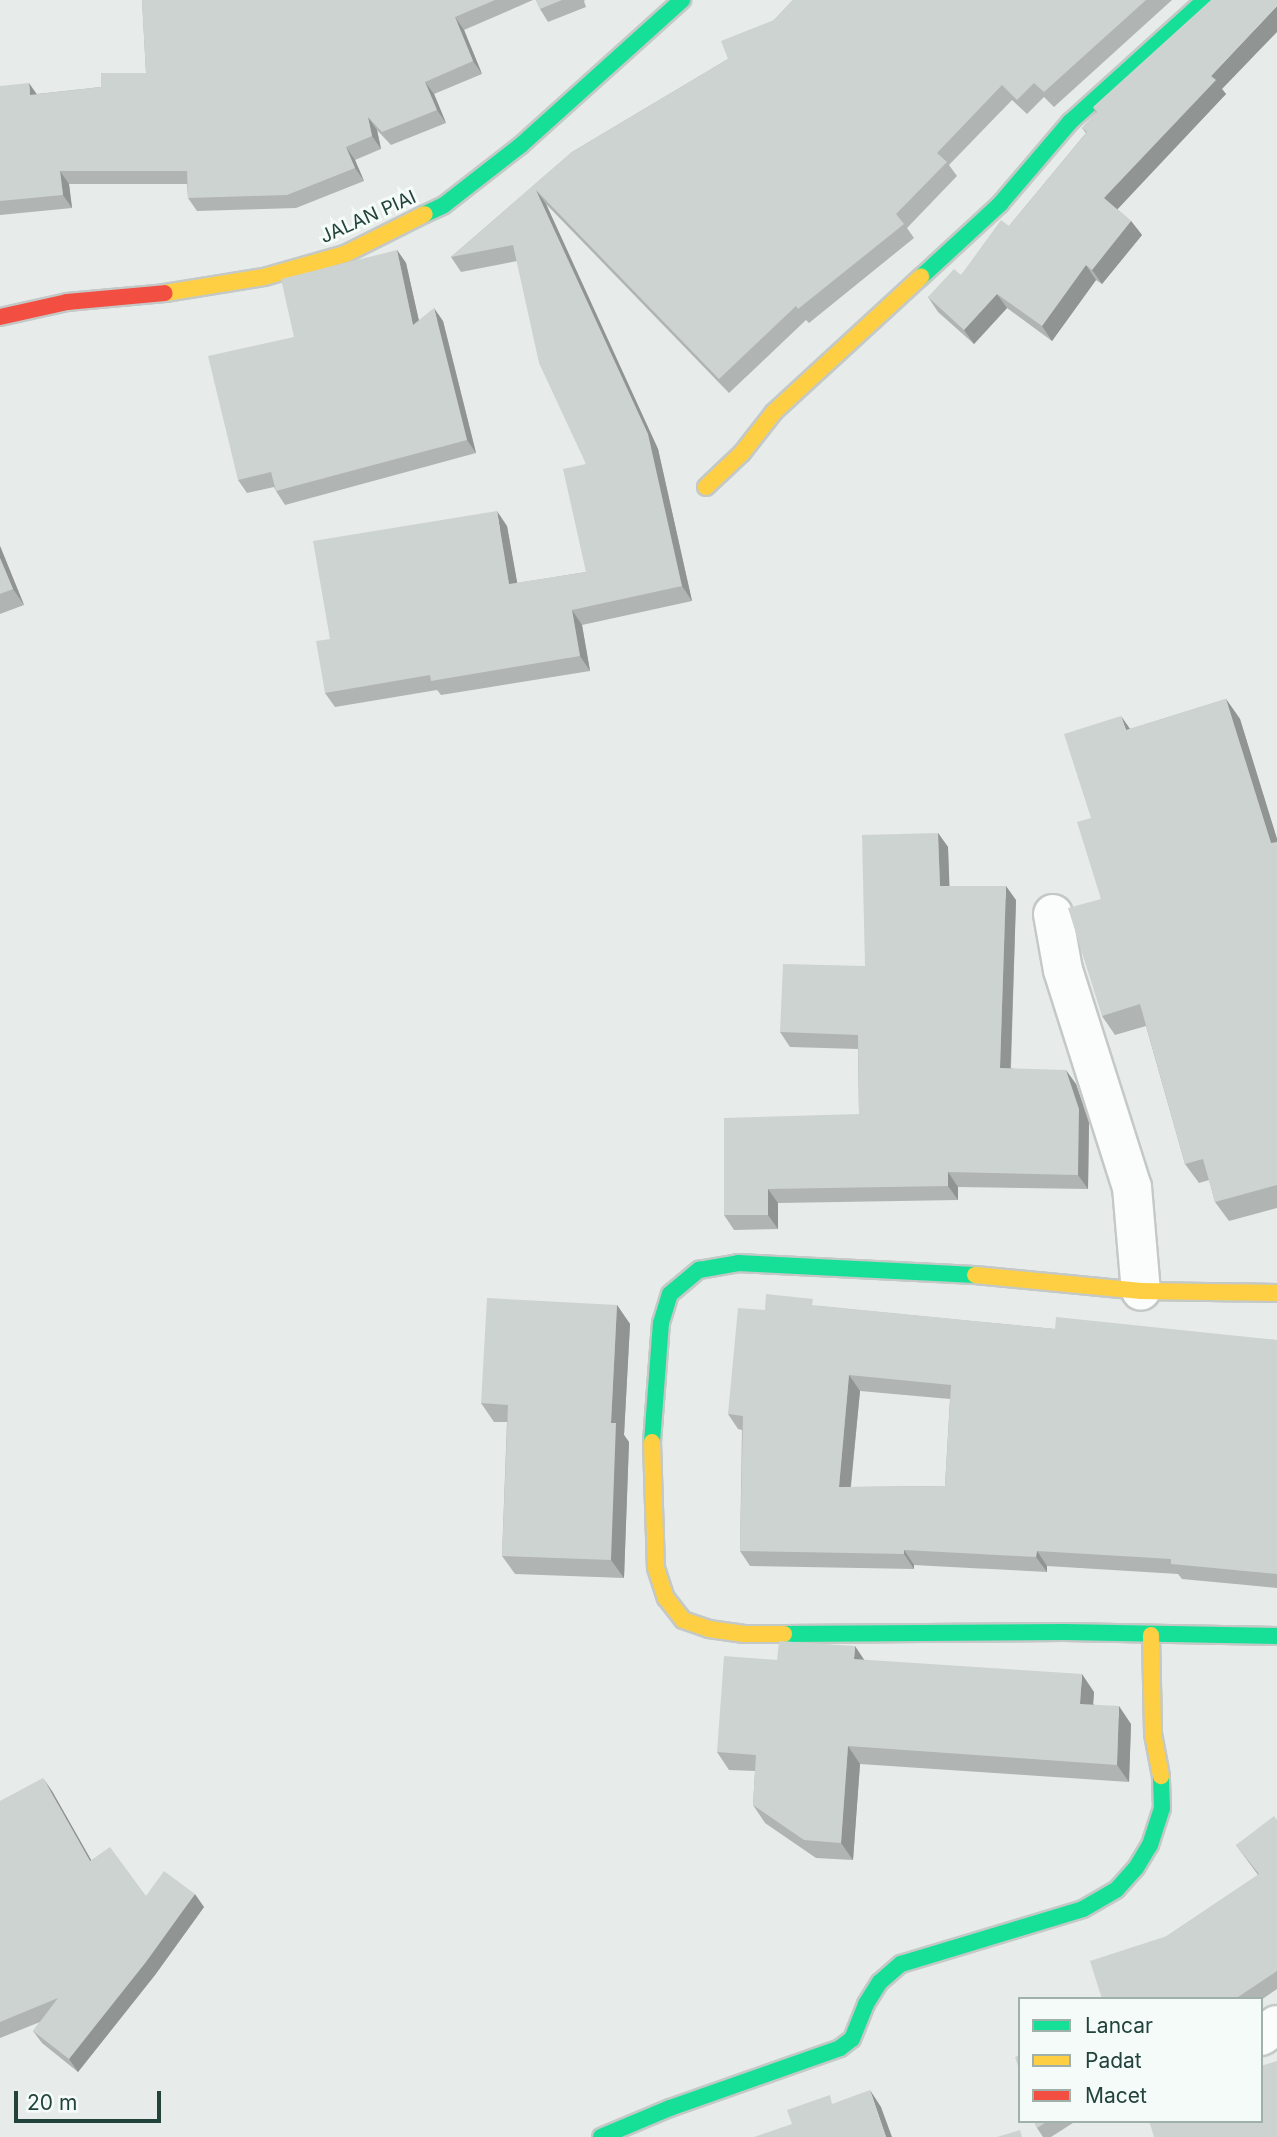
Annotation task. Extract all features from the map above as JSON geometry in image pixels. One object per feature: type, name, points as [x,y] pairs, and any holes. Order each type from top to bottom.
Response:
[{"type":"street","name":"JALAN PIAI","points":[[0,317],[67,302],[167,293],[264,277],[345,254],[444,205],[521,145],[682,0]]},
{"type":"street","points":[[706,486],[742,453],[774,412],[1000,204],[1070,122],[1205,0]]},
{"type":"street","points":[[1053,914],[1063,970],[1132,1187],[1141,1291]]},
{"type":"street","points":[[1277,1293],[1141,1291],[924,1271],[738,1263],[699,1270],[670,1294],[661,1323],[653,1462],[656,1568],[666,1598],[683,1619],[709,1629],[743,1634],[1064,1632],[1277,1636]]},
{"type":"street","points":[[601,2137],[670,2108],[840,2048],[852,2039],[866,2004],[880,1982],[901,1964],[1083,1909],[1117,1889],[1136,1868],[1150,1845],[1161,1808],[1163,1785],[1152,1711],[1151,1635]]},
{"type":"building","points":[[142,0],[495,0],[455,17],[473,61],[425,82],[437,110],[382,132],[368,117],[372,136],[346,147],[355,168],[287,195],[188,198],[187,171],[60,171],[63,195],[0,201],[0,86],[29,83],[30,95],[101,87],[101,73],[146,73]]},
{"type":"building","points":[[536,0],[562,0],[540,9]]},
{"type":"building","points":[[793,0],[1146,0],[1044,92],[1034,83],[1017,100],[1002,85],[937,153],[947,162],[896,214],[904,224],[798,309],[796,306],[719,379],[536,190],[648,434],[682,586],[572,610],[580,656],[431,681],[430,675],[325,693],[316,641],[330,639],[313,541],[497,511],[509,584],[586,572],[563,469],[586,464],[539,363],[513,245],[451,257],[572,152],[728,59],[721,41],[774,20]]},
{"type":"building","points":[[1211,0],[1277,0],[1277,6],[1211,76],[1216,80],[1104,198],[1131,221],[1092,270],[1086,265],[1042,326],[997,294],[964,330],[928,297],[954,269],[961,275],[1001,220],[1009,226],[1087,132],[1082,128],[1097,112],[1093,107]]},
{"type":"building","points":[[397,250],[413,325],[434,308],[467,440],[276,491],[271,472],[238,480],[208,356],[294,337],[281,279]]},
{"type":"building","points":[[0,558],[13,589],[0,594]]},
{"type":"building","points":[[1226,699],[1271,843],[1277,842],[1277,1185],[1215,1202],[1203,1159],[1185,1164],[1140,1004],[1102,1016],[1068,908],[1101,899],[1077,822],[1091,818],[1064,734],[1121,716],[1126,730]]},
{"type":"building","points":[[938,833],[940,886],[1006,886],[1000,1068],[1066,1070],[1079,1109],[1078,1175],[948,1172],[948,1186],[768,1189],[768,1215],[724,1215],[724,1118],[859,1114],[858,1035],[780,1032],[783,964],[865,966],[862,835]]},
{"type":"building","points":[[766,1294],[813,1299],[812,1305],[1055,1329],[1056,1317],[1277,1340],[1277,1574],[1171,1564],[1171,1559],[1037,1551],[1036,1557],[904,1550],[904,1554],[740,1551],[743,1416],[728,1414],[738,1308],[765,1310]],"holes":[[[849,1375],[951,1385],[945,1486],[839,1487]]]},
{"type":"building","points":[[487,1298],[617,1305],[611,1423],[616,1423],[611,1560],[502,1556],[508,1405],[481,1403]]},
{"type":"building","points":[[779,1641],[855,1646],[854,1659],[1082,1674],[1080,1704],[1119,1706],[1117,1765],[848,1746],[841,1843],[804,1840],[753,1805],[756,1755],[717,1752],[724,1656],[777,1660]]},
{"type":"building","points":[[43,1778],[90,1861],[110,1847],[146,1896],[164,1871],[195,1894],[146,1962],[69,2059],[33,2031],[58,1998],[0,2022],[0,1801]]},
{"type":"building","points":[[1274,1816],[1277,1820],[1277,1971],[1238,1997],[1101,1997],[1090,1961],[1167,1936],[1259,1874],[1236,1845]]},
{"type":"building","points":[[1277,2061],[1277,2137],[1154,2137],[1150,2123],[1263,2123],[1263,2065]]},
{"type":"building","points":[[870,2090],[886,2137],[754,2137],[792,2124],[787,2110],[830,2095],[832,2104]]},
{"type":"building","points":[[1020,2130],[1022,2137],[997,2137]]},
{"type":"traffic: fast","points":[[425,214],[444,205],[521,145],[682,0]]},
{"type":"traffic: fast","points":[[921,277],[1000,204],[1070,122],[1205,0]]},
{"type":"traffic: fast","points":[[652,1442],[661,1323],[670,1294],[699,1270],[738,1263],[975,1275]]},
{"type":"traffic: fast","points":[[784,1634],[1064,1632],[1277,1636]]},
{"type":"traffic: fast","points":[[601,2137],[670,2108],[840,2048],[852,2039],[866,2004],[880,1982],[901,1964],[1083,1909],[1117,1889],[1136,1868],[1150,1845],[1162,1808],[1161,1776]]},
{"type":"traffic: slow","points":[[165,293],[264,277],[345,254],[425,214]]},
{"type":"traffic: slow","points":[[706,487],[742,453],[774,412],[921,277]]},
{"type":"traffic: slow","points":[[975,1275],[1141,1291],[1277,1293]]},
{"type":"traffic: slow","points":[[652,1442],[656,1568],[666,1598],[683,1620],[709,1629],[743,1634],[784,1634]]},
{"type":"traffic: slow","points":[[1151,1635],[1153,1734],[1161,1776]]},
{"type":"traffic: jam","points":[[0,317],[67,302],[165,293]]}]
